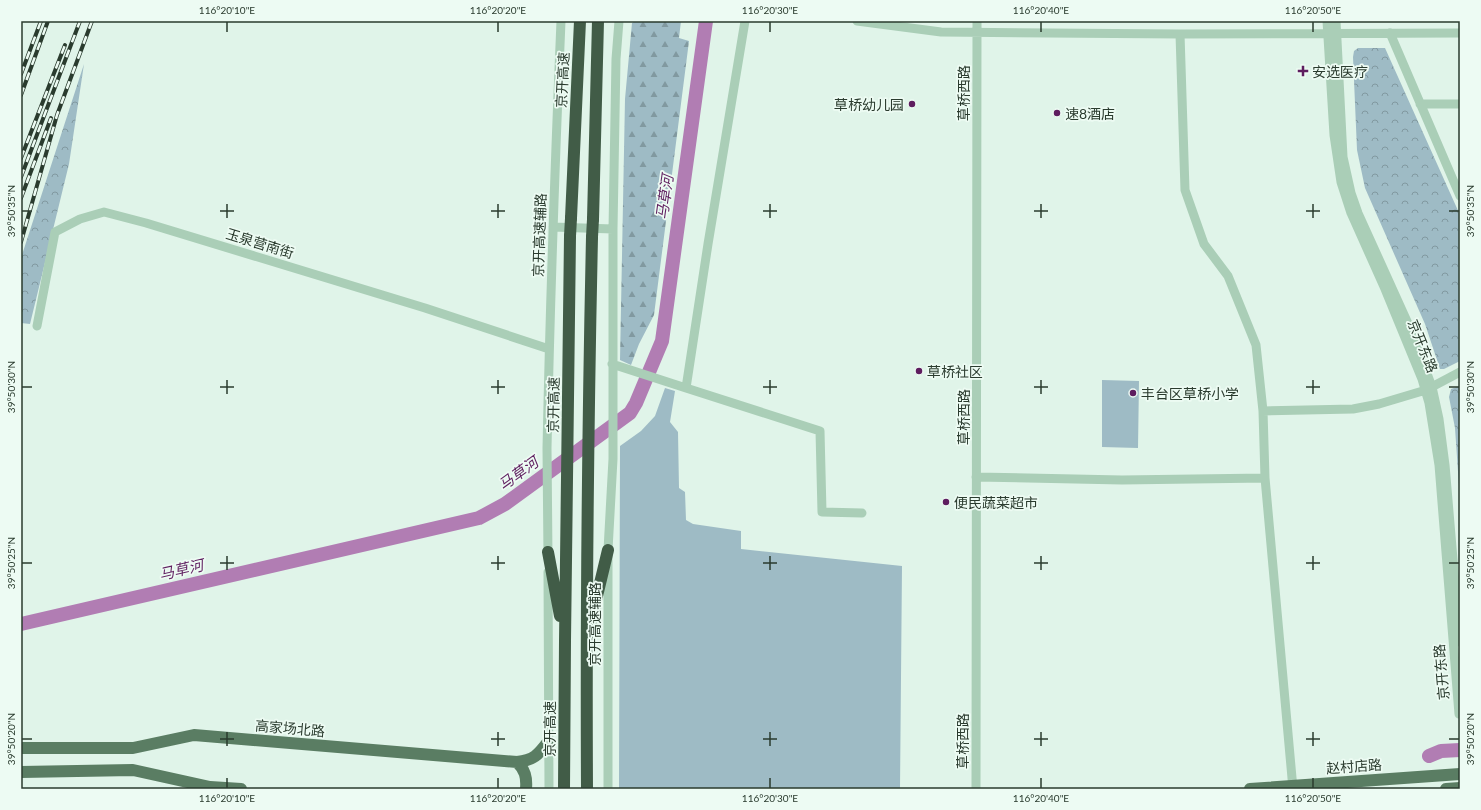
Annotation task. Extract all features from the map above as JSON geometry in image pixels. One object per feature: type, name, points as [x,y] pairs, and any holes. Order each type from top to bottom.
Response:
[{"type":"highway","name":"京开高速","points":[[564,789],[570,236],[580,21]]},
{"type":"highway","points":[[587,789],[586,641],[588,424],[598,21]]},
{"type":"highway","points":[[586,641],[608,550]]},
{"type":"highway","points":[[548,552],[565,641]]},
{"type":"main road","name":"高家场北路","points":[[21,748],[134,748],[194,735],[517,762],[533,759],[548,742]]},
{"type":"main road","points":[[517,762],[524,769],[526,775],[526,789]]},
{"type":"main road","points":[[21,772],[134,770],[210,787],[241,789]]},
{"type":"main road","name":"赵村店路","points":[[1250,789],[1460,774]]},
{"type":"main road","points":[[1446,789],[1460,788]]},
{"type":"street","name":"京开高速辅路","points":[[548,552],[547,450],[549,349],[561,21]]},
{"type":"street","points":[[620,21],[616,59],[612,364],[820,431],[822,512],[862,513]]},
{"type":"street","points":[[686,388],[745,21]]},
{"type":"street","points":[[856,21],[941,32],[977,33],[1460,33]]},
{"type":"street","name":"草桥西路","points":[[976,789],[977,21]]},
{"type":"street","name":"京开东路","points":[[1327,21],[1332,33]]},
{"type":"street","name":"京开东路","points":[[1336,21],[1332,33],[1334,135],[1341,182],[1351,213],[1429,388],[1454,572],[1460,642]]},
{"type":"street","points":[[1390,33],[1460,196]]},
{"type":"street","points":[[1180,34],[1185,190],[1204,244],[1228,276],[1256,344],[1263,411],[1265,478],[1293,787]]},
{"type":"street","points":[[1420,104],[1460,104]]},
{"type":"street","name":"玉泉营南街","points":[[37,326],[55,232],[80,219],[104,212],[146,223],[417,305],[549,349]]},
{"type":"street","points":[[553,227],[613,229]]},
{"type":"street","name":"京开高速辅路","points":[[608,789],[608,550],[613,459],[612,364]]},
{"type":"street","points":[[1263,411],[1353,409],[1379,404],[1429,388],[1460,372]]},
{"type":"street","points":[[976,477],[1122,480],[1265,478]]},
{"type":"street","points":[[548,552],[549,789]]},
{"type":"street","name":"京开东路","points":[[1454,572],[1460,714]]},
{"type":"green space","points":[[635,21],[681,21],[679,38],[689,41],[654,315],[639,344],[631,365],[620,360],[625,99],[632,23]]},
{"type":"green space","points":[[1358,48],[1385,48],[1460,215],[1460,361],[1444,369],[1440,369],[1425,324],[1365,188],[1357,150],[1353,57],[1354,51]]},
{"type":"green space","points":[[84,64],[69,164],[30,324],[21,323],[21,258]]},
{"type":"green space","points":[[1102,380],[1139,381],[1138,448],[1102,447]]},
{"type":"green space","points":[[1460,386],[1460,501],[1455,428],[1449,397],[1451,389]]},
{"type":"green space","points":[[665,388],[675,391],[670,422],[678,432],[679,488],[685,492],[686,520],[693,524],[741,531],[741,549],[902,566],[900,789],[619,789],[620,446],[641,431],[655,416]]},
{"type":"waterway","name":"马草河","points":[[21,624],[479,518],[505,504],[630,413],[636,403],[662,341],[706,21]]},
{"type":"waterway","points":[[1429,756],[1441,751],[1460,750]]},
{"type":"railway","points":[[21,74],[41,21]]},
{"type":"railway","points":[[21,95],[48,21]]},
{"type":"railway","points":[[21,177],[80,21]]},
{"type":"railway","points":[[21,242],[57,115],[92,21]]},
{"type":"railway","points":[[21,158],[65,45]]},
{"type":"railway","points":[[21,198],[51,118]]},
{"type":"place","name":"安选医疗","points":[[1303,71]]},
{"type":"place","name":"草桥幼儿园","points":[[912,104]]},
{"type":"place","name":"速8酒店","points":[[1057,113]]},
{"type":"place","name":"草桥社区","points":[[919,371]]},
{"type":"place","name":"丰台区草桥小学","points":[[1133,393]]},
{"type":"place","name":"便民蔬菜超市","points":[[946,502]]}]
